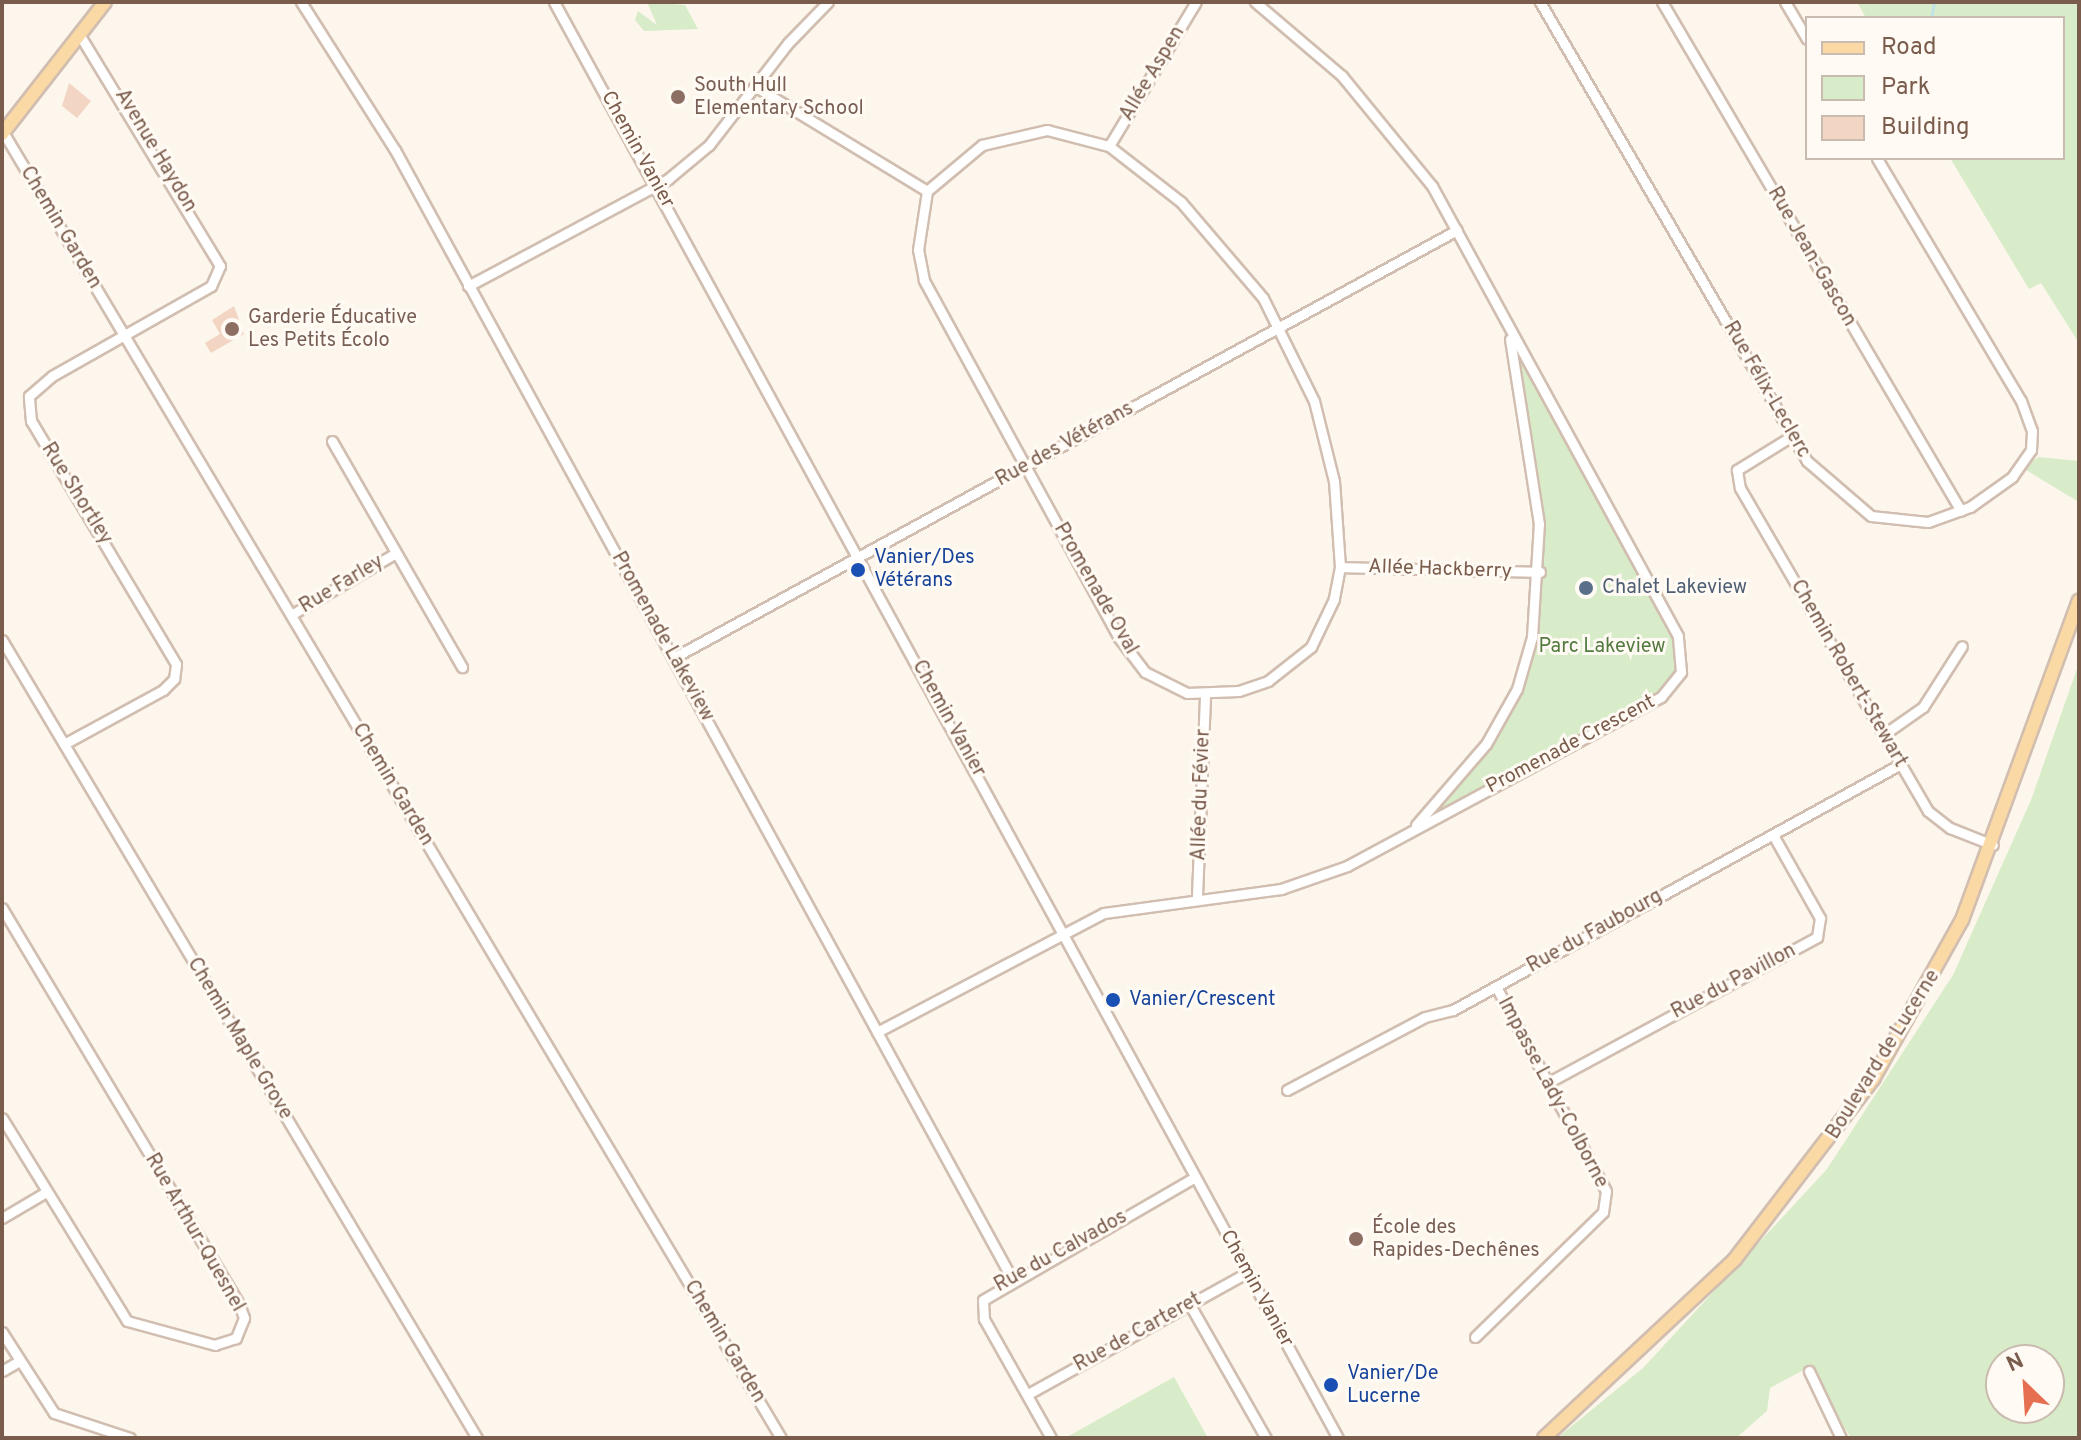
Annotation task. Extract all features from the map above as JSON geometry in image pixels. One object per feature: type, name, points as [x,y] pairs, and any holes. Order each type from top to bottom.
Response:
[{"type":"main road","points":[[2,133],[105,2]]},
{"type":"main road","name":"Boulevard de Lucerne","points":[[1542,1438],[1735,1259],[1845,1122],[1940,967],[1993,845],[2079,601]]},
{"type":"street","name":"Promenade Lakeview","points":[[301,2],[344,62],[1012,1279]]},
{"type":"street","name":"Chemin Vanier","points":[[554,2],[1064,930],[1338,1438]]},
{"type":"street","points":[[468,286],[657,185],[709,145],[828,2]]},
{"type":"street","name":"Allée Aspen","points":[[1109,146],[1196,2]]},
{"type":"street","name":"Promenade Crescent","points":[[877,1032],[1064,930],[1104,913],[1197,896],[1281,889],[1347,866],[1661,697],[1684,660],[1678,636],[1506,327],[1457,230],[1402,143],[1371,108],[1255,2]]},
{"type":"street","name":"Rue Jean-Gascon","points":[[1662,2],[1961,511]]},
{"type":"street","points":[[1785,2],[1805,36]]},
{"type":"street","name":"Rue Félix-Leclerc","points":[[1540,3],[1792,436],[1824,479],[1871,516],[1916,522],[1961,511],[2021,467],[2031,450],[2029,421],[1878,160]]},
{"type":"street","name":"Avenue Haydon","points":[[79,34],[201,226],[220,273]]},
{"type":"street","points":[[756,87],[927,191]]},
{"type":"street","name":"Chemin Garden","points":[[2,133],[781,1438]]},
{"type":"street","name":"Promenade Oval","points":[[1015,133],[1079,135],[1109,146],[1181,202],[1239,267],[1280,327],[1326,441],[1340,567],[1325,622],[1291,667],[1239,691],[1205,694],[1163,683],[1133,658],[924,280],[918,250],[927,191],[982,145],[1015,133]]},
{"type":"street","name":"Rue des Vétérans","points":[[673,658],[1457,230]]},
{"type":"street","name":"Rue Shortley","points":[[64,744],[163,690],[176,671],[162,633],[27,408],[41,383],[211,286],[220,273]]},
{"type":"street","name":"Promenade Crescent","points":[[1405,836],[1458,780],[1503,717],[1524,668],[1540,572],[1531,447],[1506,327]]},
{"type":"street","name":"Chemin Robert-Stewart","points":[[1792,436],[1737,470],[1740,488],[1899,765],[1933,817],[1993,845]]},
{"type":"street","points":[[332,441],[394,554],[462,667]]},
{"type":"street","name":"Rue Farley","points":[[291,615],[394,554]]},
{"type":"street","name":"Allée Hackberry","points":[[1340,567],[1540,572]]},
{"type":"street","name":"Chemin Maple Grove","points":[[2,640],[477,1438]]},
{"type":"street","points":[[1883,735],[1923,707],[1962,646]]},
{"type":"street","name":"Allée du Févier","points":[[1197,896],[1205,694]]},
{"type":"street","name":"Rue du Faubourg","points":[[1287,1090],[1496,987],[1899,765]]},
{"type":"street","name":"Rue du Pavillon","points":[[1549,1082],[1817,937],[1820,918],[1773,835]]},
{"type":"street","name":"Rue Arthur-Quesnel","points":[[2,908],[239,1304],[241,1332],[215,1345],[127,1321],[2,1118]]},
{"type":"street","name":"Impasse Lady-Colborne","points":[[1475,1337],[1603,1212],[1606,1191],[1496,987]]},
{"type":"street","name":"Rue du Calvados","points":[[1051,1438],[982,1312],[987,1294],[1195,1177]]},
{"type":"street","points":[[2,1218],[46,1192]]},
{"type":"street","name":"Rue de Carteret","points":[[1028,1394],[1248,1272]]},
{"type":"street","points":[[1190,1305],[1266,1438]]},
{"type":"street","points":[[2,1332],[61,1419],[130,1438]]},
{"type":"street","points":[[2,1371],[19,1361]]},
{"type":"street","points":[[1809,1371],[1839,1437]]},
{"type":"green space","points":[[647,2],[685,5],[698,29],[644,31],[635,20],[638,11],[657,25]]},
{"type":"green space","points":[[1857,2],[2079,2],[2079,343],[2041,283],[2029,289],[1951,160],[2065,160],[2065,16],[1865,16]]},
{"type":"green space","name":"Parc Lakeview","points":[[1506,327],[1683,649],[1672,686],[1405,836],[1486,744],[1524,668],[1539,524]]},
{"type":"green space","points":[[2039,457],[2079,461],[2079,502],[2021,467]]},
{"type":"green space","points":[[2079,663],[2079,1438],[1851,1438],[1807,1368],[1770,1388],[1767,1411],[1736,1438],[1557,1438],[1643,1368],[1827,1169],[1953,975],[2031,800]]},
{"type":"green space","points":[[1174,1377],[1208,1438],[1065,1438]]},
{"type":"building","points":[[69,83],[91,101],[77,118],[62,106]]},
{"type":"building","name":"Garderie Éducative Les Petits Écolo","points":[[234,306],[244,334],[211,353],[205,343],[220,334],[212,320]]},
{"type":"waterway","points":[[1931,16],[1934,2]]},
{"type":"place","name":"South Hull Elementary School","points":[[678,97]]},
{"type":"place","name":"Garderie Éducative Les Petits Écolo","points":[[232,329]]},
{"type":"place","name":"Vanier/Des Vétérans","points":[[858,570]]},
{"type":"place","name":"Chalet Lakeview","points":[[1586,588]]},
{"type":"place","name":"Vanier/Crescent","points":[[1113,1000]]},
{"type":"place","name":"École des Rapides-Dechênes","points":[[1356,1239]]},
{"type":"place","name":"Vanier/De Lucerne","points":[[1331,1385]]}]
